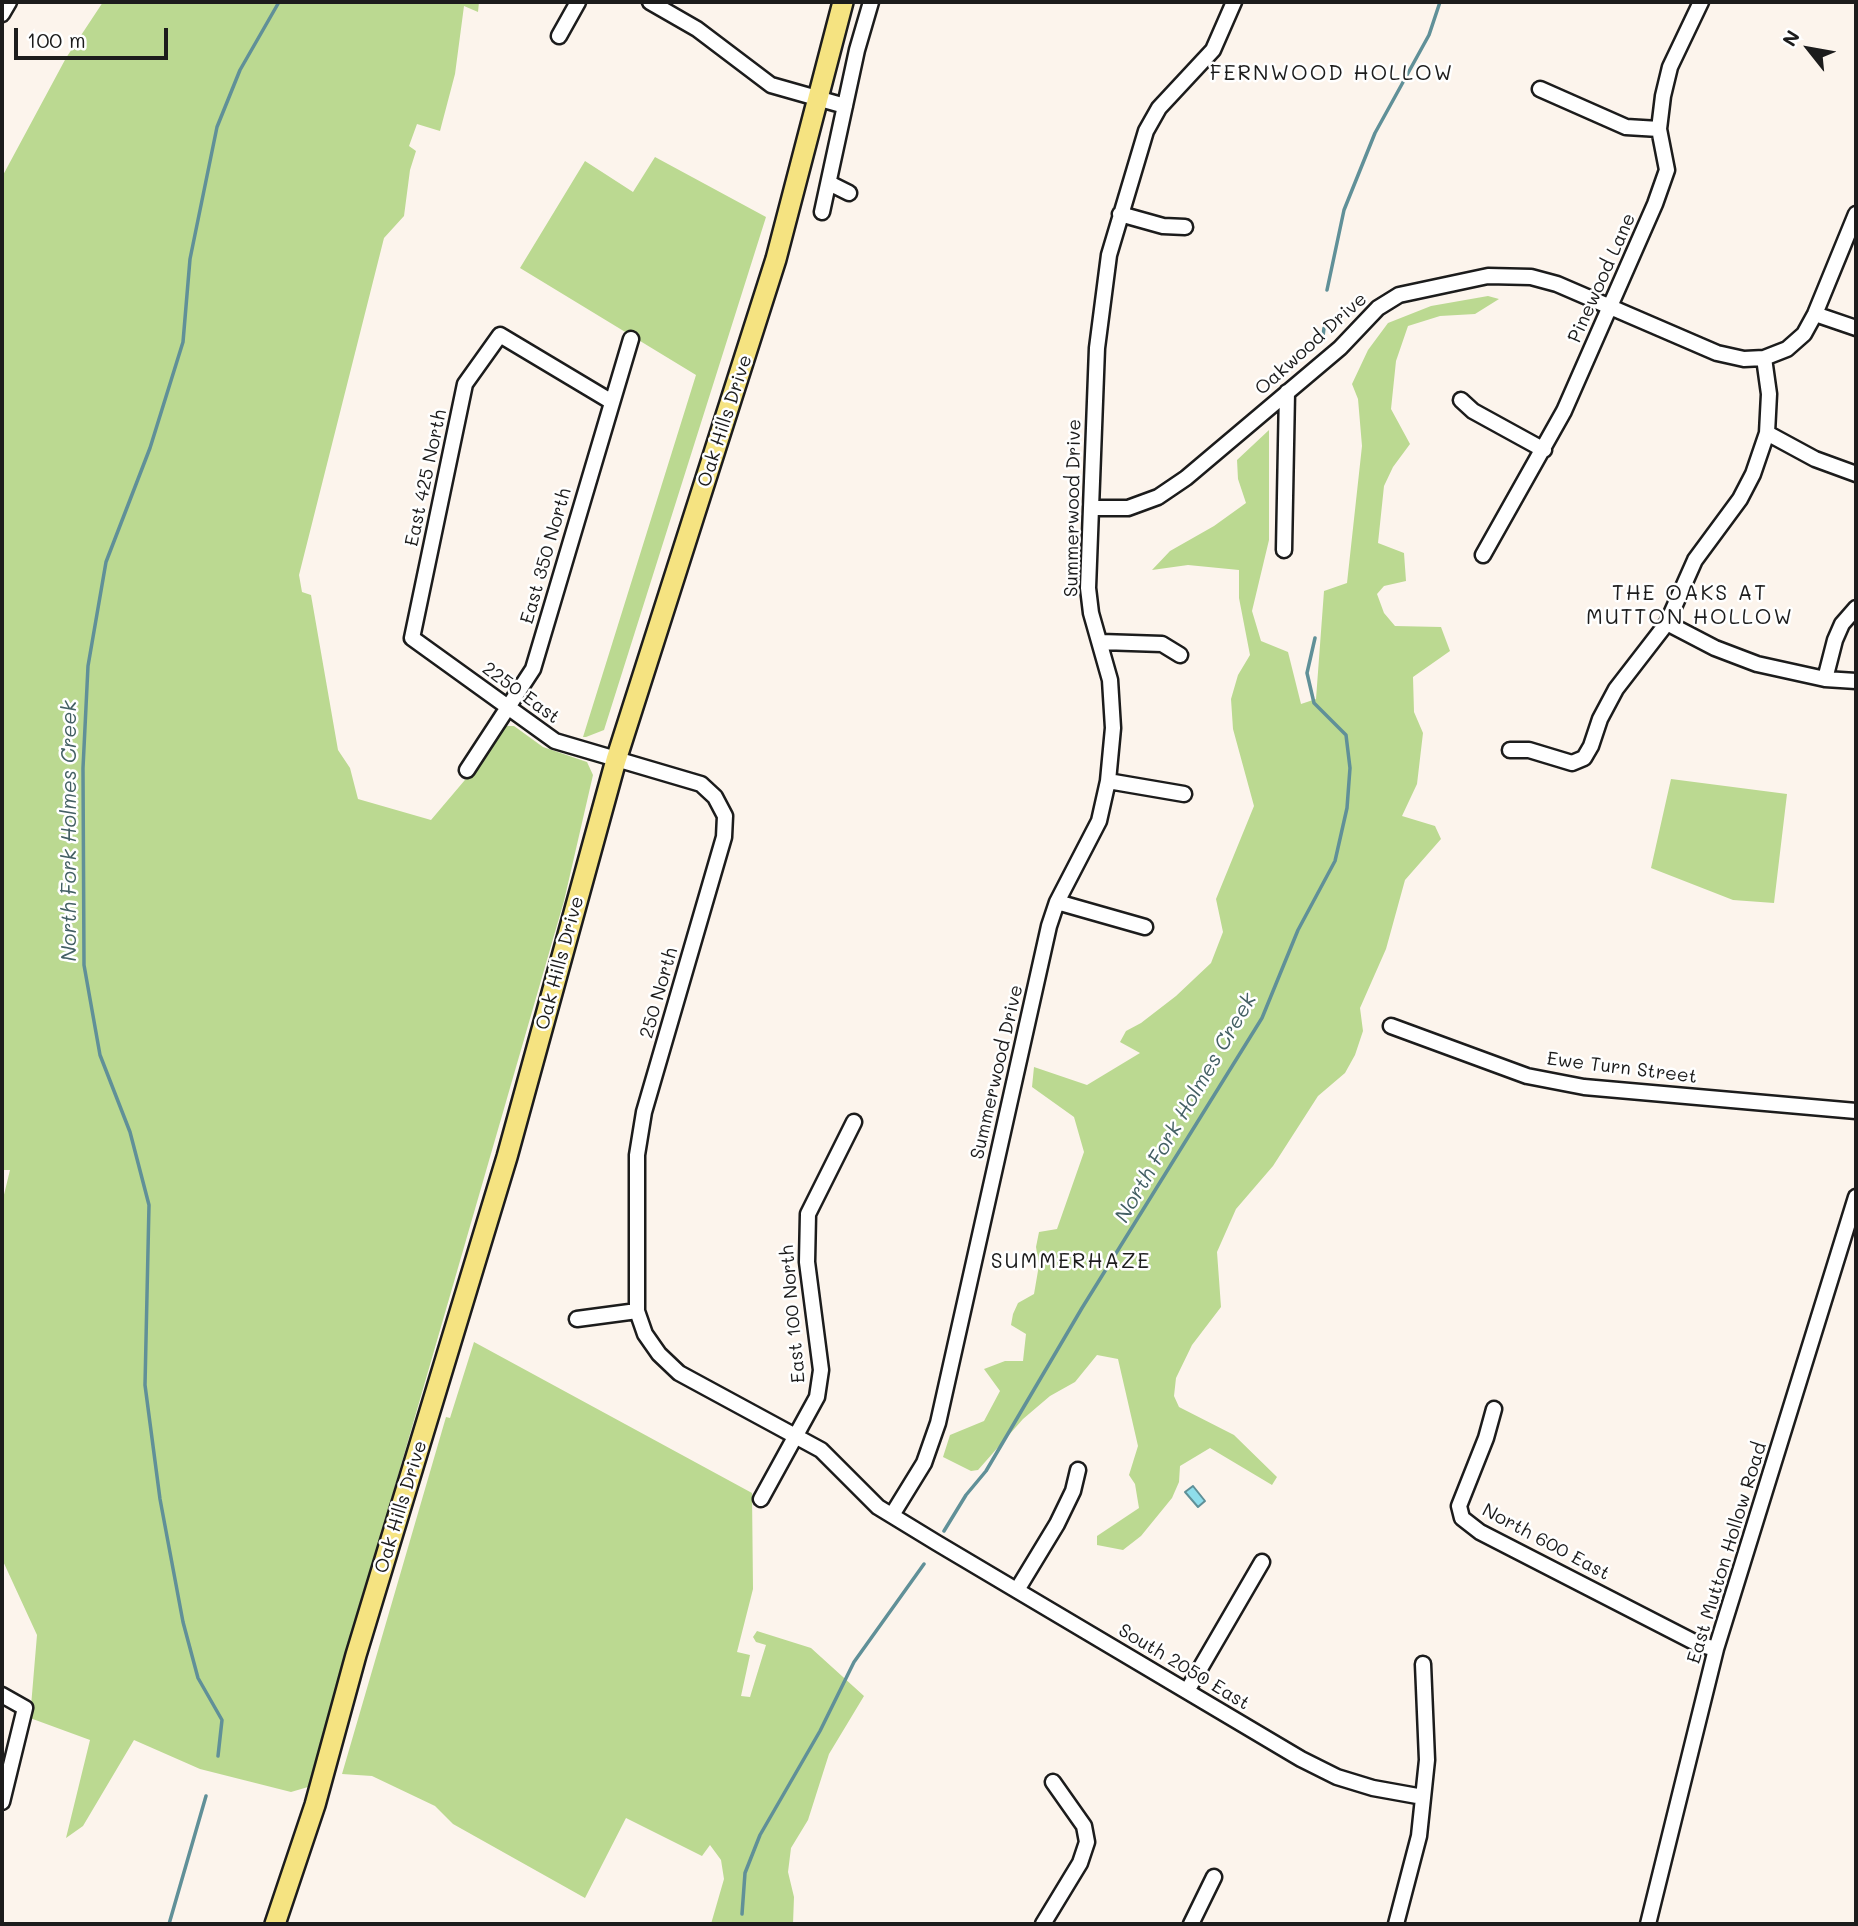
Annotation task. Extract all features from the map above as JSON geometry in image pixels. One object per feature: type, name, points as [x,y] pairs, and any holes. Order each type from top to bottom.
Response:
[{"type":"main road","name":"Oak Hills Drive","points":[[275,1924],[315,1805],[360,1642],[507,1157],[616,760],[776,260],[842,2]]},
{"type":"street","points":[[2,14],[9,2]]},
{"type":"street","points":[[559,36],[578,2]]},
{"type":"street","points":[[650,2],[697,29],[771,85],[845,106]]},
{"type":"street","points":[[822,212],[871,2]]},
{"type":"street","name":"Summerwood Drive","points":[[891,1515],[923,1463],[938,1423],[1057,902],[1099,821],[1108,781],[1113,728],[1111,692],[1087,588],[1101,303],[1120,214],[1146,131],[1159,108],[1213,50],[1234,2]]},
{"type":"street","name":"Pinewood Lane","points":[[1483,555],[1564,411],[1667,170],[1660,129],[1670,67],[1700,2]]},
{"type":"street","points":[[1540,89],[1626,127],[1660,129]]},
{"type":"street","points":[[829,183],[849,193]]},
{"type":"street","points":[[1120,214],[1163,226],[1185,227]]},
{"type":"street","points":[[1510,750],[1529,750],[1572,763],[1584,758],[1616,689],[1667,623],[1695,560],[1741,499],[1767,433],[1769,394],[1764,358],[1787,349],[1804,334],[1815,314],[1856,214]]},
{"type":"street","name":"Oakwood Drive","points":[[1091,508],[1128,508],[1158,497],[1186,478],[1340,348],[1378,308],[1399,295],[1509,275],[1557,284],[1717,353],[1744,359],[1764,358]]},
{"type":"street","points":[[1815,314],[1856,328]]},
{"type":"street","name":"East 425 North","points":[[412,638],[465,384],[500,335],[612,402]]},
{"type":"street","name":"East 350 North","points":[[467,770],[488,734],[509,708],[533,669],[631,339]]},
{"type":"street","points":[[1284,550],[1287,392]]},
{"type":"street","points":[[1461,400],[1474,411],[1544,450]]},
{"type":"street","points":[[1767,433],[1815,459],[1856,474]]},
{"type":"street","points":[[1825,678],[1842,624],[1856,608]]},
{"type":"street","points":[[1667,623],[1715,648],[1757,664],[1825,678],[1856,681]]},
{"type":"street","name":"2250 East","points":[[412,638],[555,741],[616,760]]},
{"type":"street","points":[[1101,642],[1162,644],[1180,655]]},
{"type":"street","name":"250 North","points":[[616,760],[701,785],[715,797],[725,816],[724,836],[644,1112],[637,1154],[637,1311]]},
{"type":"street","points":[[1108,781],[1184,794]]},
{"type":"street","points":[[1057,902],[1145,927]]},
{"type":"street","name":"Ewe Turn Street","points":[[1391,1026],[1527,1076],[1584,1087],[1856,1111]]},
{"type":"street","name":"East 100 North","points":[[761,1499],[817,1397],[821,1370],[807,1262],[808,1214],[854,1122]]},
{"type":"street","name":"East Mutton Hollow Road","points":[[1648,1924],[1716,1649],[1852,1232],[1856,1197]]},
{"type":"street","points":[[577,1319],[637,1311]]},
{"type":"street","name":"South 2050 East","points":[[637,1311],[645,1334],[659,1354],[679,1373],[821,1450],[863,1494],[891,1515],[1337,1777],[1373,1788],[1423,1797]]},
{"type":"street","name":"North 600 East","points":[[1494,1409],[1486,1438],[1459,1506],[1462,1518],[1493,1539],[1698,1644],[1716,1649]]},
{"type":"street","points":[[1017,1590],[1057,1524],[1073,1491],[1078,1469]]},
{"type":"street","points":[[1187,1691],[1262,1562]]},
{"type":"street","points":[[1396,1924],[1419,1836],[1427,1760],[1423,1664]]},
{"type":"street","points":[[2,1695],[25,1707],[2,1802]]},
{"type":"street","points":[[1043,1924],[1080,1863],[1087,1842],[1083,1826],[1054,1782]]},
{"type":"street","points":[[1191,1924],[1214,1877]]},
{"type":"green space","points":[[103,2],[479,2],[478,12],[464,6],[455,74],[440,131],[417,124],[409,146],[416,151],[410,170],[404,216],[384,238],[299,575],[302,592],[311,595],[338,750],[350,768],[358,799],[431,820],[470,774],[482,753],[505,726],[514,726],[543,747],[587,762],[593,775],[564,901],[308,1787],[291,1792],[200,1769],[134,1740],[83,1826],[66,1838],[90,1740],[30,1718],[37,1635],[2,1559],[2,1203],[10,1170],[2,1170],[2,177],[66,58]]},
{"type":"green space","points":[[655,157],[766,217],[604,730],[583,737],[696,375],[520,268],[585,161],[633,192]]},
{"type":"green space","points":[[1488,296],[1499,299],[1475,314],[1440,316],[1408,326],[1396,361],[1391,409],[1410,444],[1393,467],[1384,486],[1378,543],[1404,553],[1406,581],[1384,586],[1377,594],[1384,613],[1395,626],[1441,627],[1450,651],[1413,677],[1414,712],[1423,733],[1417,784],[1402,816],[1435,826],[1441,839],[1405,880],[1386,949],[1360,1008],[1363,1031],[1355,1055],[1345,1073],[1318,1096],[1273,1166],[1236,1209],[1217,1252],[1221,1307],[1192,1345],[1176,1378],[1174,1396],[1179,1407],[1234,1435],[1277,1477],[1272,1485],[1210,1448],[1180,1466],[1179,1482],[1172,1498],[1141,1536],[1123,1550],[1097,1545],[1097,1536],[1139,1508],[1135,1484],[1129,1475],[1138,1446],[1118,1359],[1097,1355],[1075,1382],[1050,1396],[1023,1419],[978,1470],[971,1471],[943,1457],[950,1435],[984,1421],[1000,1391],[984,1369],[1005,1361],[1023,1361],[1026,1334],[1011,1325],[1013,1314],[1018,1303],[1034,1294],[1039,1265],[1036,1247],[1039,1232],[1057,1229],[1084,1152],[1074,1117],[1032,1087],[1034,1067],[1087,1085],[1140,1053],[1120,1042],[1126,1031],[1176,996],[1211,963],[1223,932],[1216,899],[1254,806],[1233,729],[1231,699],[1238,675],[1250,655],[1239,598],[1239,570],[1188,565],[1152,570],[1170,551],[1214,526],[1246,503],[1238,479],[1237,460],[1269,430],[1269,540],[1252,611],[1261,641],[1288,652],[1301,704],[1316,699],[1324,591],[1347,583],[1362,446],[1358,399],[1352,384],[1368,350],[1388,323],[1431,306]]},
{"type":"green space","points":[[1671,779],[1787,794],[1774,903],[1733,900],[1651,868]]},
{"type":"green space","points":[[474,1342],[752,1493],[753,1589],[737,1652],[750,1655],[741,1696],[750,1697],[766,1645],[756,1642],[753,1637],[757,1631],[811,1648],[864,1696],[829,1754],[808,1820],[791,1848],[788,1872],[794,1897],[793,1924],[711,1924],[724,1879],[721,1860],[710,1845],[702,1856],[626,1818],[585,1898],[453,1824],[435,1806],[372,1776],[342,1774],[446,1417],[450,1418]]},
{"type":"water","points":[[1193,1486],[1205,1501],[1198,1507],[1185,1492]]},
{"type":"waterway","name":"North Fork Holmes Creek","points":[[218,1756],[222,1720],[198,1678],[183,1622],[160,1499],[145,1385],[149,1205],[130,1132],[100,1055],[84,965],[83,768],[88,666],[106,562],[150,448],[183,342],[190,259],[217,127],[240,70],[279,2]]},
{"type":"waterway","name":"North Fork Holmes Creek","points":[[1327,290],[1344,210],[1375,133],[1429,35],[1440,2]]},
{"type":"waterway","name":"North Fork Holmes Creek","points":[[1323,336],[1324,328]]},
{"type":"waterway","name":"North Fork Holmes Creek","points":[[944,1531],[966,1495],[986,1471],[1082,1308],[1262,1018],[1298,930],[1335,861],[1347,808],[1350,768],[1346,735],[1314,703],[1307,673],[1315,638]]},
{"type":"waterway","name":"North Fork Holmes Creek","points":[[742,1914],[745,1873],[760,1835],[820,1731],[854,1662],[924,1564]]},
{"type":"waterway","name":"North Fork Holmes Creek","points":[[169,1924],[206,1796]]},
{"type":"district","name":"FERNWOOD HOLLOW","points":[[1332,74]]},
{"type":"district","name":"THE OAKS AT MUTTON HOLLOW","points":[[1690,606]]},
{"type":"district","name":"SUMMERHAZE","points":[[1071,1262]]}]
